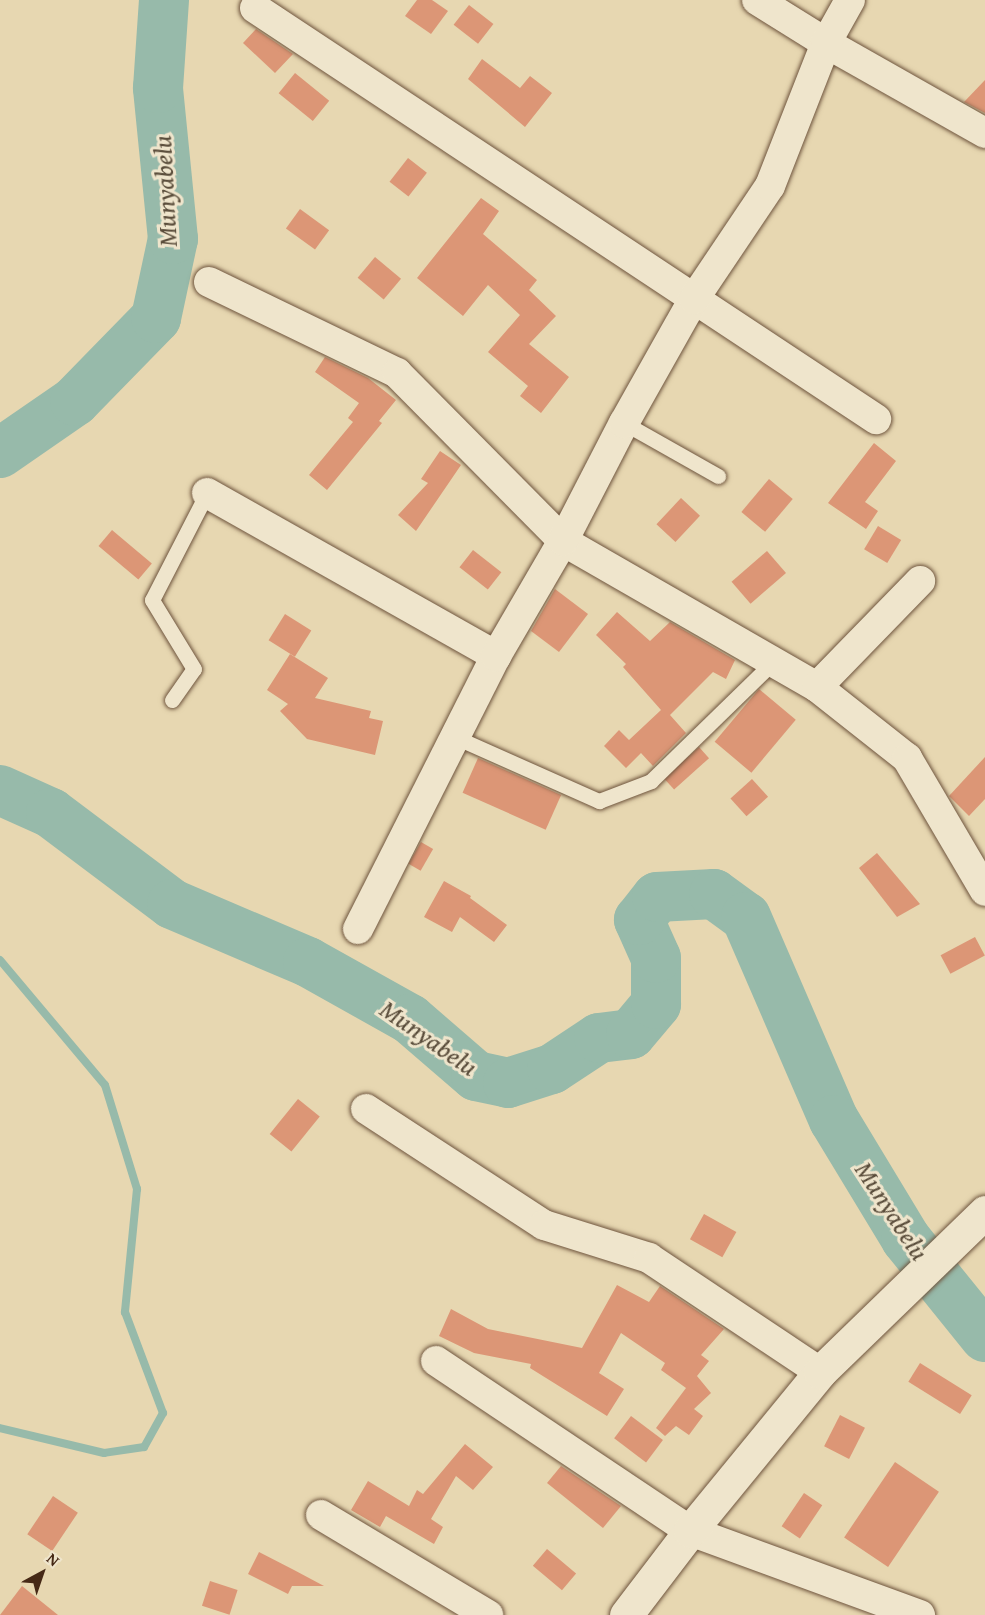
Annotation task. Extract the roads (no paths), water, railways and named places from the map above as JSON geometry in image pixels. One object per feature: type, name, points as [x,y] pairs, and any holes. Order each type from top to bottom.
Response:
[{"type":"street","points":[[757,0],[826,43],[985,133]]},
{"type":"street","points":[[358,929],[496,656],[563,541],[624,423],[694,299],[770,186],[826,43],[850,0]]},
{"type":"street","points":[[255,8],[876,419]]},
{"type":"street","points":[[209,282],[397,373],[563,541],[817,687],[907,758],[985,891]]},
{"type":"street","points":[[207,493],[496,656]]},
{"type":"street","points":[[817,687],[920,581]]},
{"type":"street","points":[[366,1109],[544,1225],[650,1258],[820,1372]]},
{"type":"street","points":[[626,1615],[690,1531],[820,1372],[985,1212]]},
{"type":"street","points":[[436,1361],[690,1531],[920,1615]]},
{"type":"street","points":[[321,1515],[488,1615]]},
{"type":"lane","points":[[624,423],[718,476]]},
{"type":"lane","points":[[171,700],[194,669],[152,600],[207,493]]},
{"type":"lane","points":[[455,737],[599,801],[651,781],[773,662]]},
{"type":"waterway","name":"Munyabelu","points":[[0,453],[75,401],[156,318],[173,239],[158,88],[164,0]]},
{"type":"waterway","name":"Munyabelu","points":[[0,790],[51,813],[172,904],[308,962],[410,1019],[476,1076],[508,1083],[552,1069],[599,1038],[631,1034],[656,1004],[656,958],[639,920],[657,897],[714,894],[746,917],[834,1120],[906,1239],[985,1337]]},
{"type":"waterway","points":[[0,960],[105,1085],[137,1189],[125,1312],[163,1413],[144,1447],[104,1453],[0,1428]]}]
